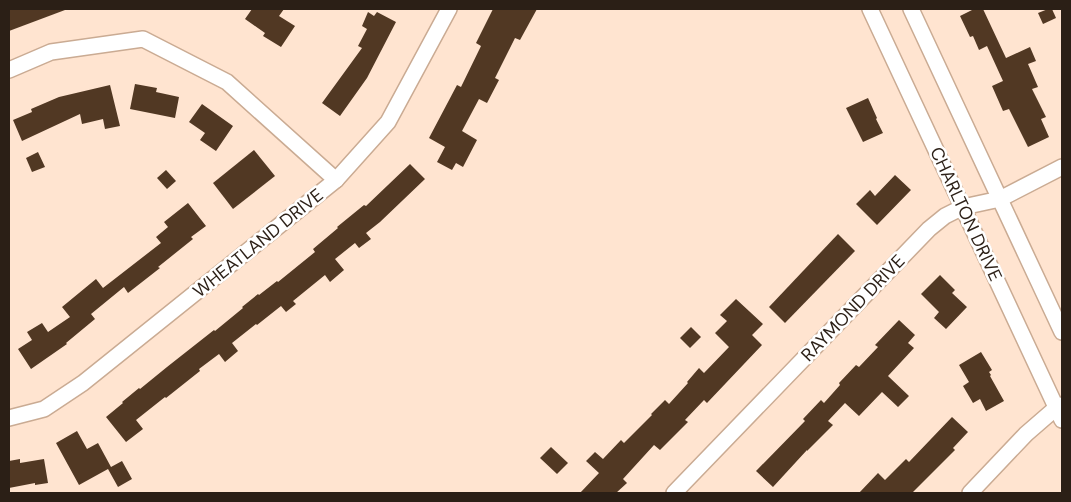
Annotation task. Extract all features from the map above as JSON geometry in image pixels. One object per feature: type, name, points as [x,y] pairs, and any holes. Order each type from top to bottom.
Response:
[{"type":"street","name":"WHEATLAND DRIVE","points":[[9,418],[44,409],[83,384],[336,180],[388,122],[449,9]]},
{"type":"street","name":"CHARLTON DRIVE","points":[[870,9],[1060,411]]},
{"type":"street","name":"CHARLTON DRIVE","points":[[911,9],[1062,332]]},
{"type":"street","points":[[9,70],[50,52],[143,39],[227,82],[336,180]]},
{"type":"street","name":"RAYMOND DRIVE","points":[[674,493],[929,229],[944,216],[963,207],[1000,199],[1062,167]]},
{"type":"street","points":[[970,493],[1026,434],[1060,411]]},
{"type":"building","points":[[9,9],[65,9],[65,10],[9,31]]},
{"type":"building","points":[[252,9],[284,9],[279,16],[295,26],[281,47],[263,36],[265,33],[245,19]]},
{"type":"building","points":[[493,9],[537,9],[520,40],[515,38],[495,78],[499,80],[487,103],[479,99],[462,131],[477,140],[463,167],[456,163],[452,170],[437,162],[445,147],[429,138],[457,85],[461,87],[481,46],[476,43]]},
{"type":"building","points":[[974,9],[983,9],[1006,58],[1030,47],[1036,61],[1028,64],[1038,87],[1032,89],[1046,117],[1041,119],[1049,137],[1028,147],[1009,109],[1003,111],[992,86],[1003,81],[987,46],[979,50],[973,36],[970,37],[960,16]]},
{"type":"building","points":[[1052,9],[1056,18],[1043,24],[1038,13]]},
{"type":"building","points":[[368,12],[374,16],[377,12],[396,22],[367,78],[340,116],[322,103],[362,48],[358,46],[367,29],[362,26]]},
{"type":"building","points":[[135,84],[157,88],[156,92],[179,97],[175,118],[130,109]]},
{"type":"building","points":[[110,85],[120,126],[105,129],[103,119],[82,124],[80,114],[22,141],[13,120],[32,112],[31,109],[59,97]]},
{"type":"building","points":[[868,98],[883,133],[863,142],[846,108]]},
{"type":"building","points":[[202,104],[233,126],[216,151],[200,140],[205,133],[189,122]]},
{"type":"building","points":[[254,150],[275,176],[233,209],[213,183]]},
{"type":"building","points":[[38,152],[45,167],[32,172],[26,158]]},
{"type":"building","points":[[410,164],[425,179],[366,233],[371,239],[359,248],[355,243],[335,259],[344,270],[330,282],[325,275],[293,301],[296,304],[286,312],[281,306],[256,324],[232,343],[238,351],[225,362],[219,354],[136,420],[143,429],[126,442],[106,417],[139,388],[215,331],[258,294],[278,282],[315,252],[313,249],[364,205],[366,206]]},
{"type":"building","points":[[166,170],[176,181],[167,189],[157,178]]},
{"type":"building","points":[[895,175],[911,190],[877,225],[856,204],[870,190],[875,196]]},
{"type":"building","points":[[188,203],[206,226],[158,267],[160,268],[128,293],[124,287],[91,314],[95,319],[67,344],[31,369],[18,349],[32,340],[27,332],[42,323],[48,332],[70,317],[62,307],[96,279],[103,288],[161,243],[156,237],[168,227],[164,222]]},
{"type":"building","points":[[838,234],[855,251],[785,323],[769,307]]},
{"type":"building","points":[[940,275],[955,290],[952,293],[967,307],[946,329],[934,318],[939,312],[921,294]]},
{"type":"building","points":[[736,299],[763,324],[752,335],[762,345],[707,403],[704,400],[685,420],[688,422],[660,450],[654,445],[623,479],[627,483],[616,493],[580,493],[599,473],[586,461],[595,452],[603,459],[621,440],[624,443],[665,400],[669,404],[699,368],[704,373],[729,347],[715,333],[727,321],[720,315]]},
{"type":"building","points":[[899,320],[915,335],[908,343],[914,348],[888,376],[909,396],[898,407],[882,392],[859,416],[845,403],[828,421],[833,425],[773,487],[756,471],[805,421],[803,419],[821,400],[824,403],[856,365],[859,367],[878,347],[875,345]]},
{"type":"building","points":[[691,327],[701,337],[690,348],[680,338]]},
{"type":"building","points":[[981,352],[992,370],[989,372],[990,376],[1004,401],[986,411],[980,399],[973,403],[963,386],[969,382],[959,365]]},
{"type":"building","points":[[952,417],[968,432],[953,448],[955,450],[912,493],[859,493],[878,473],[885,480],[906,459],[909,462]]},
{"type":"building","points":[[77,431],[87,449],[98,443],[111,467],[122,461],[132,479],[118,487],[108,469],[79,485],[56,443]]},
{"type":"building","points":[[551,447],[568,463],[557,474],[540,458]]},
{"type":"building","points":[[20,459],[20,463],[44,459],[48,483],[35,485],[35,483],[9,488],[9,461]]}]
